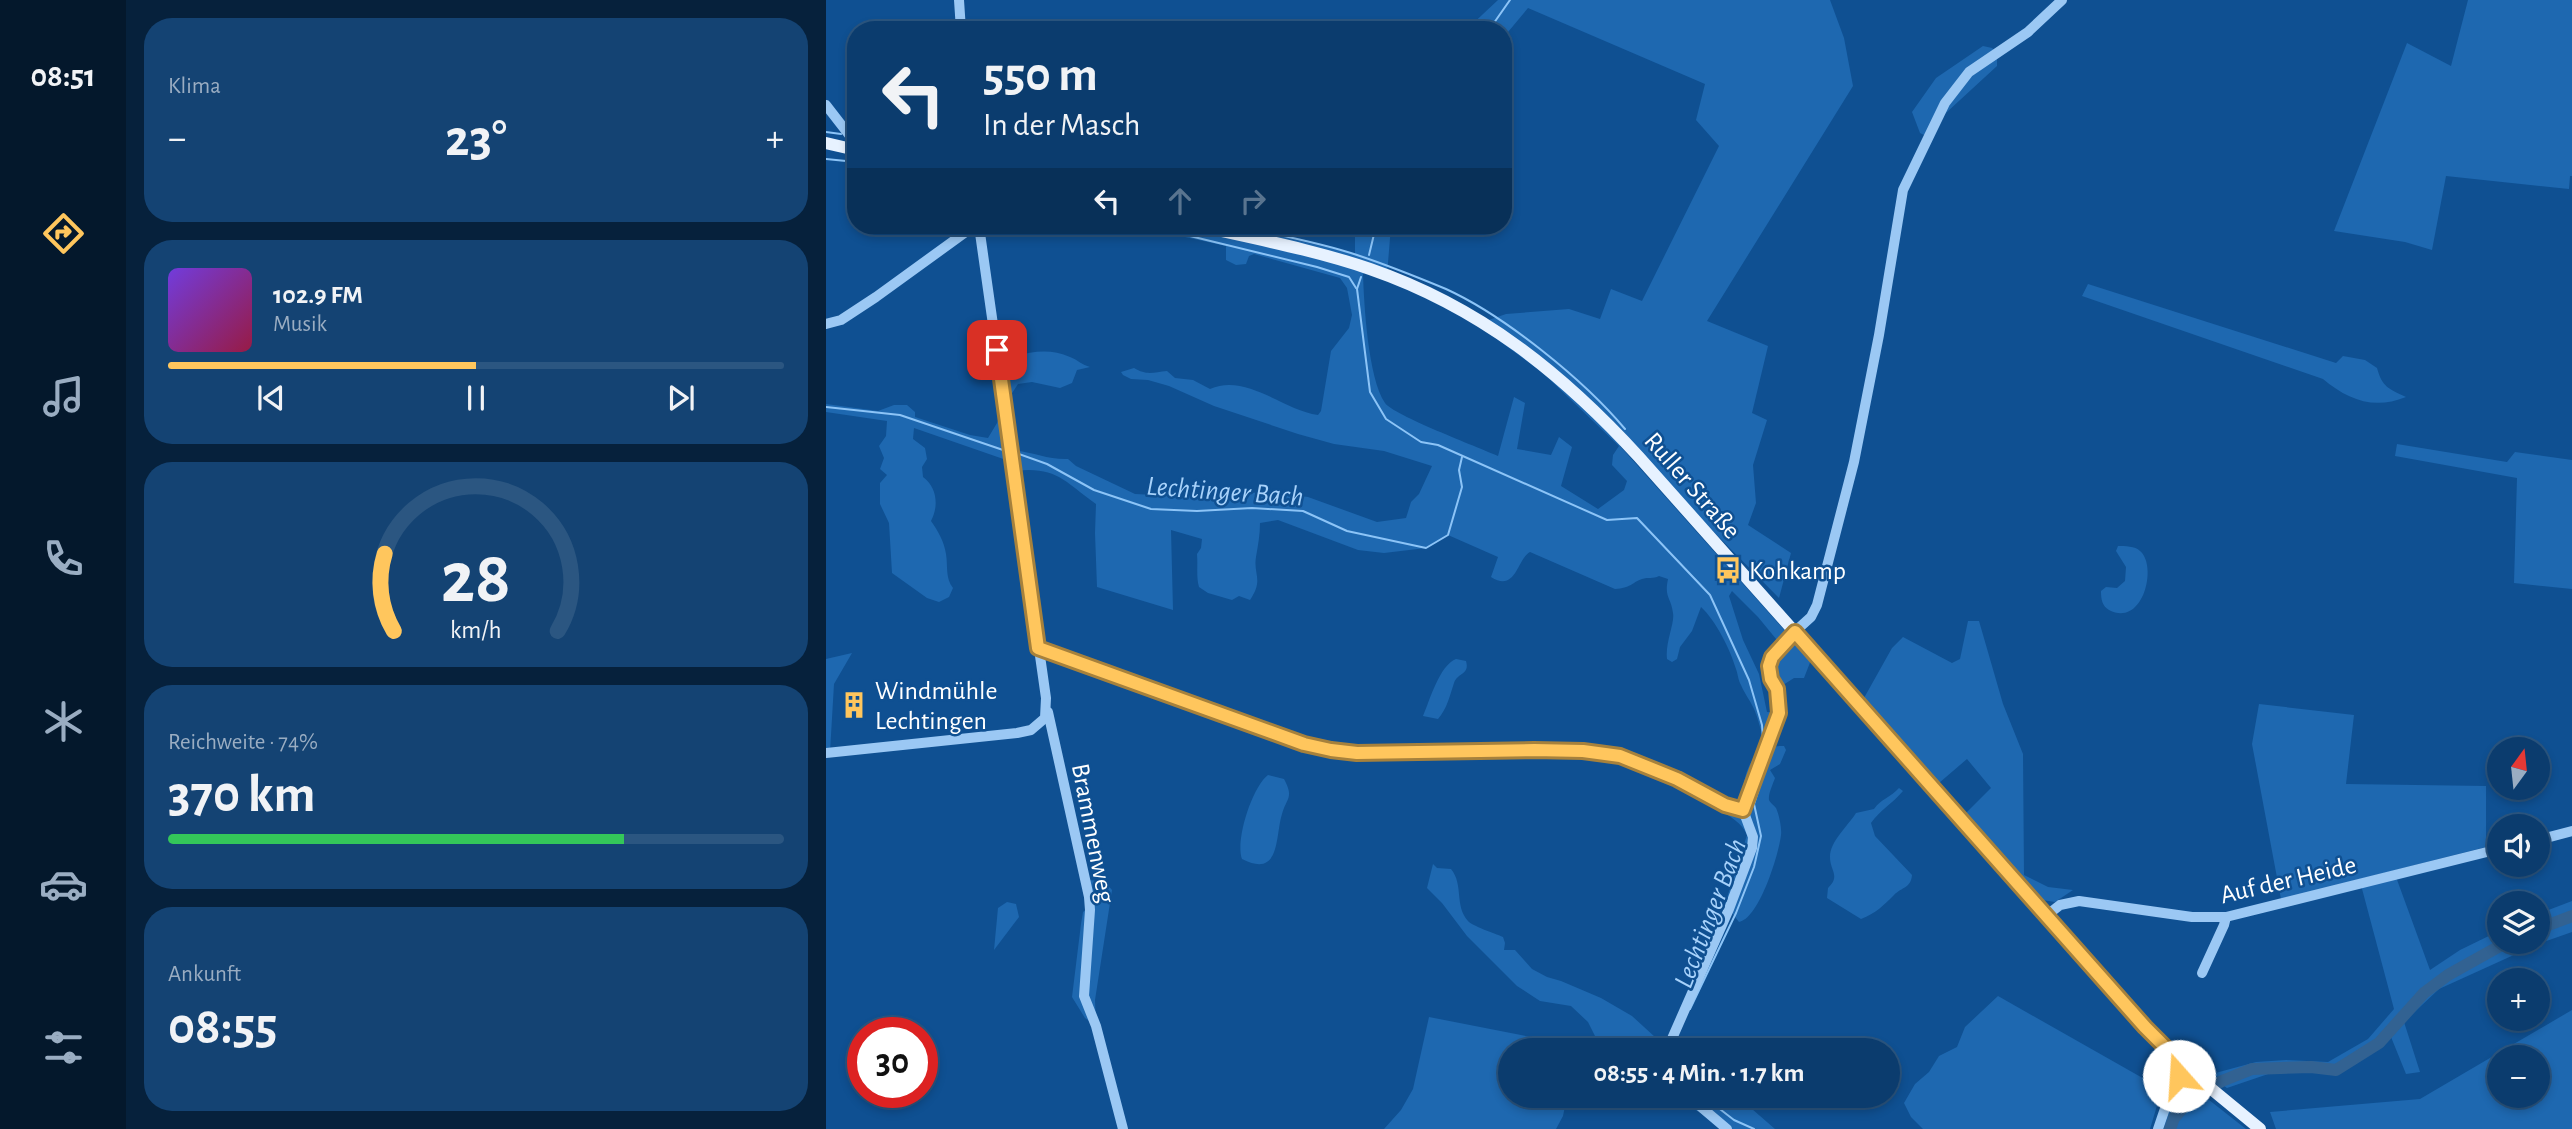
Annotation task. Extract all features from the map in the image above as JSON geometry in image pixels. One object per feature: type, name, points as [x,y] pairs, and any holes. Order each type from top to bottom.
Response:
[{"type":"main road","points":[[826,143],[847,147]]},
{"type":"main road","name":"Ruller Straße","points":[[1235,235],[1369,269],[1455,306],[1505,335],[1553,372],[1599,415],[2166,1048],[2260,1129]]},
{"type":"street","points":[[959,0],[960,21]]},
{"type":"street","points":[[1672,1038],[1729,909],[1752,848],[1754,837],[1743,810],[1779,713],[1777,689],[1771,679],[1769,666],[1772,657],[1811,617],[1816,605],[1854,462],[1903,190],[1945,103],[1969,72],[2028,32],[2062,0]]},
{"type":"street","points":[[826,105],[847,132]]},
{"type":"street","points":[[826,324],[842,320],[964,235]]},
{"type":"street","name":"Brammenweg","points":[[978,235],[1047,709],[1089,897],[1084,996],[1096,1026],[1123,1129]]},
{"type":"street","points":[[1038,648],[1304,744],[1331,750],[1375,753],[1583,751],[1620,756],[1677,779],[1725,805],[1743,810]]},
{"type":"street","points":[[826,753],[1017,733],[1039,725],[1045,719],[1047,709]]},
{"type":"street","points":[[2550,837],[2572,831]]},
{"type":"street","name":"Auf der Heide","points":[[2046,916],[2060,905],[2078,901],[2192,917],[2226,917],[2487,852]]},
{"type":"street","points":[[2202,973],[2226,917]]},
{"type":"street","points":[[2166,1048],[2169,1094]]},
{"type":"street","points":[[2158,1129],[2174,1082],[2186,1068]]},
{"type":"street","points":[[1702,1108],[1727,1129]]},
{"type":"shaded area","points":[[1498,0],[1830,0],[1844,38],[1853,86],[1707,321],[1768,346],[1752,413],[1767,420],[1753,465],[1756,503],[1748,525],[1791,553],[1779,598],[1623,440],[1620,446],[1811,660],[1804,678],[1794,678],[1777,689],[1769,666],[1781,645],[1732,591],[1729,596],[1743,640],[1759,674],[1767,712],[1779,713],[1781,717],[1780,731],[1772,740],[1761,728],[1722,636],[1701,607],[1692,631],[1680,647],[1677,659],[1672,662],[1667,659],[1673,617],[1667,594],[1668,579],[1659,576],[1644,578],[1615,589],[1530,552],[1511,578],[1499,581],[1491,577],[1498,557],[1448,535],[1426,548],[1384,553],[1358,550],[1278,520],[1260,523],[1255,563],[1257,582],[1250,600],[1239,596],[1232,600],[1208,593],[1199,587],[1197,554],[1202,539],[1171,530],[1173,610],[1097,587],[1096,504],[1067,482],[1050,473],[1014,471],[1012,462],[914,428],[913,439],[925,448],[927,459],[922,467],[923,477],[934,491],[935,497],[931,521],[944,545],[948,576],[953,588],[949,597],[939,602],[927,598],[892,573],[889,523],[880,504],[880,483],[887,475],[880,469],[884,458],[879,446],[886,436],[887,421],[826,412],[826,404],[878,411],[894,405],[907,405],[915,412],[915,417],[988,438],[1005,404],[1011,450],[1068,459],[1076,466],[1135,494],[1174,496],[1271,492],[1308,497],[1377,522],[1406,518],[1411,502],[1419,494],[1432,466],[1384,451],[1334,444],[1298,434],[1214,406],[1169,386],[1131,379],[1121,372],[1134,368],[1147,373],[1167,371],[1175,378],[1193,380],[1210,389],[1224,385],[1251,389],[1318,415],[1321,411],[1331,351],[1349,328],[1352,315],[1347,288],[1340,278],[1254,254],[1249,256],[1246,264],[1236,265],[1226,260],[1226,246],[1176,235],[1276,235],[1355,254],[1355,235],[1390,235],[1387,275],[1369,269],[1363,274],[1371,359],[1379,392],[1385,403],[1419,423],[1498,456],[1514,397],[1525,403],[1517,449],[1551,455],[1559,437],[1572,447],[1561,486],[1598,509],[1624,490],[1627,481],[1612,465],[1613,455],[1619,446],[1543,373],[1486,331],[1483,322],[1506,314],[1569,309],[1600,319],[1611,289],[1642,301],[1719,146],[1696,120],[1705,84],[1528,8],[1512,27],[1512,21],[1476,21]]},
{"type":"shaded area","points":[[2468,0],[2572,0],[2572,176],[2569,189],[2446,176],[2432,250],[2405,242],[2334,231],[2407,43],[2451,66]]},
{"type":"shaded area","points":[[1983,46],[1992,48],[1997,53],[1997,66],[1935,123],[1928,137],[1920,133],[1912,112],[1936,78]]},
{"type":"shaded area","points":[[2088,284],[2336,363],[2343,356],[2365,360],[2377,368],[2387,387],[2406,397],[2383,403],[2362,401],[2323,379],[2082,296]]},
{"type":"shaded area","points":[[1043,351],[1073,358],[1090,367],[1077,370],[1072,383],[1060,388],[1032,382],[1018,384],[1005,404],[999,363],[1016,356]]},
{"type":"shaded area","points":[[2397,444],[2507,462],[2515,452],[2572,460],[2572,589],[2514,583],[2517,478],[2395,456]]},
{"type":"shaded area","points":[[2118,546],[2138,549],[2148,569],[2144,593],[2138,603],[2131,610],[2121,613],[2109,610],[2102,602],[2101,594],[2106,587],[2117,588],[2125,581],[2126,567],[2116,551]]},
{"type":"shaded area","points":[[1968,621],[1979,621],[2003,704],[2023,754],[2024,875],[2048,887],[2073,890],[2055,902],[2042,900],[1966,813],[1991,788],[1967,759],[1939,783],[1864,698],[1892,648],[1903,637],[1952,663],[1960,659]]},
{"type":"shaded area","points":[[852,653],[834,684],[830,752],[826,753],[826,659]]},
{"type":"shaded area","points":[[1456,659],[1466,661],[1467,666],[1456,679],[1444,711],[1438,719],[1423,716],[1440,676]]},
{"type":"shaded area","points":[[2259,704],[2354,715],[2346,784],[2486,786],[2486,847],[2281,899],[2252,744]]},
{"type":"shaded area","points":[[1784,746],[1786,750],[1780,764],[1770,770],[1775,778],[1769,800],[1776,808],[1781,829],[1776,856],[1761,898],[1754,910],[1739,922],[1725,904],[1747,835],[1739,823],[1697,798],[1698,790],[1708,788],[1725,798],[1725,805],[1743,810],[1747,799],[1742,794],[1752,760],[1764,749]]},
{"type":"shaded area","points":[[1268,775],[1284,779],[1289,797],[1282,814],[1274,852],[1264,864],[1255,864],[1242,859],[1241,840],[1251,802]]},
{"type":"shaded area","points":[[1899,788],[1903,791],[1871,823],[1875,836],[1912,875],[1911,879],[1908,885],[1879,909],[1861,919],[1827,898],[1828,888],[1834,880],[1830,862],[1831,851],[1836,839],[1856,813],[1874,809]]},
{"type":"shaded area","points":[[1433,864],[1437,868],[1451,869],[1457,882],[1461,908],[1468,921],[1503,937],[1504,950],[1515,950],[1532,969],[1601,998],[1632,1016],[1656,1038],[1596,1038],[1588,1022],[1571,1006],[1540,1001],[1517,986],[1467,936],[1427,888]]},
{"type":"shaded area","points":[[2396,877],[2430,970],[2460,950],[2487,937],[2487,954],[2516,954],[2439,989],[2404,1022],[2420,1072],[2406,1074],[2389,1032],[2379,1043],[2336,1070],[2277,1071],[2227,1088],[2208,1075],[2256,1062],[2328,1062],[2368,1039],[2394,1009],[2361,885]]},
{"type":"shaded area","points":[[1086,880],[1104,881],[1112,890],[1095,1000],[1096,1026],[1085,1018],[1072,997],[1083,912],[1090,906]]},
{"type":"shaded area","points":[[2572,901],[2572,932],[2550,940],[2550,909]]},
{"type":"shaded area","points":[[1007,902],[1016,904],[1019,917],[994,950],[998,908]]},
{"type":"shaded area","points":[[1998,996],[2162,1089],[2150,1129],[1923,1129],[1911,1117],[1904,1103],[1915,1084],[1929,1072],[1939,1056],[1957,1047],[1965,1027]]},
{"type":"shaded area","points":[[2572,1010],[2572,1129],[2276,1129],[2270,1112],[2420,1099],[2487,1060],[2487,1108],[2550,1108],[2550,1045],[2512,1045],[2536,1031],[2550,1031],[2550,1023]]},
{"type":"shaded area","points":[[1429,1017],[1536,1038],[1498,1038],[1498,1108],[1565,1108],[1556,1129],[1384,1129],[1401,1110],[1413,1089]]},
{"type":"shaded area","points":[[2187,1084],[2246,1129],[2164,1129],[2174,1098]]},
{"type":"shaded area","points":[[1692,1108],[1752,1108],[1775,1129],[1728,1129]]},
{"type":"waterway","points":[[1495,21],[1510,0]]},
{"type":"waterway","points":[[826,132],[841,134]]},
{"type":"waterway","points":[[826,159],[847,161]]},
{"type":"waterway","points":[[1186,235],[1317,267],[1349,277],[1356,288]]},
{"type":"waterway","points":[[1280,235],[1357,255],[1446,289],[1469,301],[1518,332],[1566,370],[1625,429]]},
{"type":"waterway","points":[[1369,255],[1374,235]]},
{"type":"waterway","name":"Lechtinger Bach","points":[[1361,277],[1357,289],[1370,392],[1386,419],[1421,442],[1438,445],[1607,520],[1637,518],[1710,595],[1749,680],[1762,725],[1763,740]]},
{"type":"waterway","name":"Lechtinger Bach","points":[[826,407],[900,415],[1006,451]]},
{"type":"waterway","name":"Lechtinger Bach","points":[[1016,453],[1047,464],[1094,490],[1151,509],[1197,511],[1252,508],[1303,511],[1347,531],[1426,548],[1448,535],[1462,487],[1459,470],[1462,457]]},
{"type":"waterway","name":"Lechtinger Bach","points":[[1690,1009],[1736,913],[1754,867],[1761,836],[1754,804],[1772,748]]},
{"type":"waterway","points":[[2550,924],[2572,916]]},
{"type":"waterway","points":[[2170,1129],[2174,1118],[2191,1098],[2252,1069],[2311,1067],[2336,1070],[2379,1043],[2424,993],[2448,975],[2487,953]]},
{"type":"waterway","name":"Lechtinger Bach","points":[[1718,1108],[1734,1120],[1754,1129]]},
{"type":"place","name":"Kohkamp","points":[[1728,570]]},
{"type":"place","name":"Windmühle Lechtingen","points":[[854,705]]},
{"type":"route","points":[[997,350],[1038,648],[1304,744],[1357,753],[1534,750],[1583,751],[1620,756],[1677,779],[1725,805],[1743,810],[1779,713],[1777,689],[1771,679],[1769,666],[1781,645],[1795,632],[2145,1027],[2186,1068],[2179,1076]]}]
